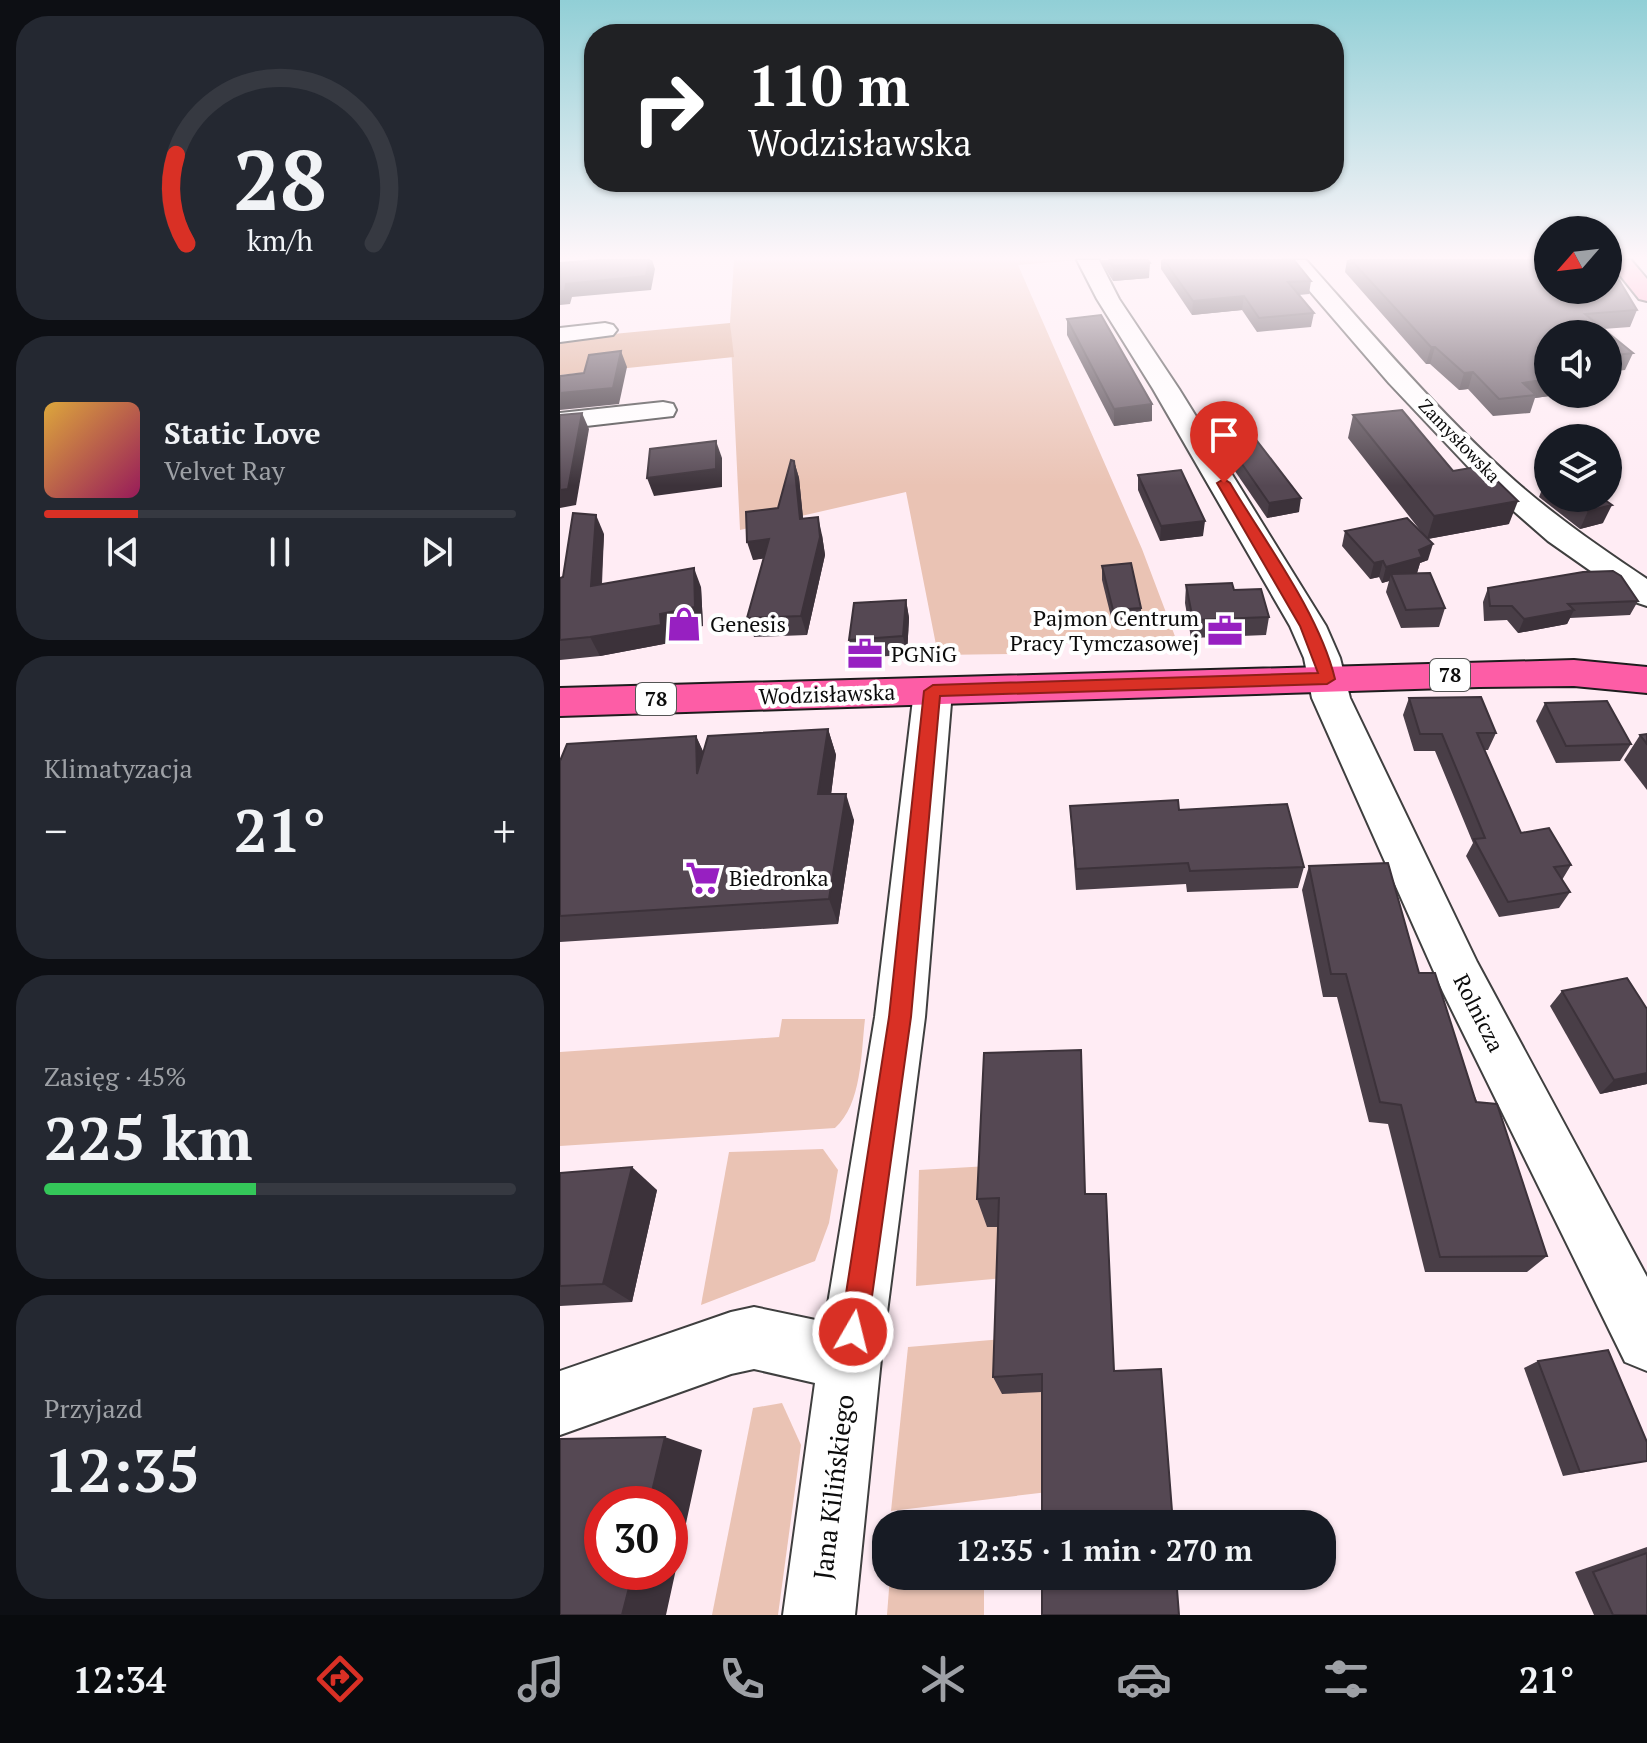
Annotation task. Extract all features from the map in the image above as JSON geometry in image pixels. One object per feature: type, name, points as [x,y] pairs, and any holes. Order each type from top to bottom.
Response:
[{"type":"main road","name":"Wodzisławska","points":[[1574,673],[1647,657]]},
{"type":"main road","name":"Wodzisławska","points":[[560,702],[1574,673],[1647,680]]},
{"type":"street","name":"Rolnicza","points":[[1131,335],[1298,607],[1322,658],[1331,698],[1460,977],[1647,1340]]},
{"type":"street","name":"Zamysłowska","points":[[1360,335],[1503,486],[1559,534],[1647,595]]},
{"type":"street","points":[[560,421],[663,410]]},
{"type":"street","name":"Jana Kilińskiego","points":[[819,1615],[850,1359],[900,1017],[933,691]]},
{"type":"street","points":[[560,1403],[731,1343],[754,1338],[850,1359]]},
{"type":"shaded area","points":[[599,335],[731,335],[734,357],[560,375],[560,339]]},
{"type":"shaded area","points":[[731,335],[1049,335],[1142,549],[1176,639],[1019,646],[1009,654],[938,655],[906,492],[740,530]]},
{"type":"shaded area","points":[[782,1019],[865,1019],[855,1092],[851,1106],[835,1128],[560,1146],[560,1052],[779,1037]]},
{"type":"shaded area","points":[[823,1149],[838,1170],[829,1223],[815,1261],[701,1305],[729,1152]]},
{"type":"shaded area","points":[[989,1166],[1006,1226],[1004,1278],[916,1286],[919,1170]]},
{"type":"shaded area","points":[[1003,1339],[1047,1392],[1048,1492],[891,1510],[908,1347]]},
{"type":"shaded area","points":[[782,1403],[801,1445],[778,1615],[712,1615],[753,1408]]},
{"type":"shaded area","points":[[889,1590],[984,1590],[984,1615],[887,1615]]},
{"type":"building","points":[[1076,335],[1113,335],[1152,404],[1114,409]]},
{"type":"building","points":[[1420,335],[1534,335],[1534,381],[1523,383],[1534,395],[1499,399],[1473,372],[1464,373],[1435,347],[1431,347]]},
{"type":"building","points":[[1622,344],[1633,353],[1622,354]]},
{"type":"building","points":[[621,351],[613,388],[560,393],[560,376],[584,373],[589,355]]},
{"type":"building","points":[[1402,410],[1453,471],[1482,466],[1518,501],[1434,516],[1353,415]]},
{"type":"building","points":[[1234,411],[1301,498],[1269,503],[1215,425]]},
{"type":"building","points":[[582,413],[568,489],[560,490],[560,415]]},
{"type":"building","points":[[716,441],[716,469],[647,478],[650,449]]},
{"type":"building","points":[[791,460],[794,461],[800,519],[818,517],[820,537],[801,616],[747,618],[769,539],[747,542],[746,512],[778,508]]},
{"type":"building","points":[[1181,470],[1205,521],[1161,526],[1138,475]]},
{"type":"building","points":[[573,513],[596,515],[591,586],[694,568],[695,607],[660,614],[661,625],[560,640],[560,578],[563,577]]},
{"type":"building","points":[[1407,518],[1433,544],[1419,550],[1422,557],[1386,567],[1383,561],[1374,563],[1345,531]]},
{"type":"building","points":[[1131,563],[1141,608],[1113,610],[1102,566]]},
{"type":"building","points":[[1613,571],[1621,576],[1638,601],[1568,604],[1574,610],[1524,619],[1512,606],[1490,606],[1488,588],[1583,572]]},
{"type":"building","points":[[1430,573],[1445,608],[1406,610],[1391,574]]},
{"type":"building","points":[[1232,583],[1234,590],[1261,589],[1269,617],[1193,620],[1186,585]]},
{"type":"building","points":[[906,600],[903,636],[849,640],[854,603]]},
{"type":"building","points":[[1481,697],[1496,733],[1477,733],[1521,833],[1549,828],[1571,865],[1554,867],[1570,892],[1508,902],[1474,839],[1485,838],[1442,734],[1420,734],[1409,698]]},
{"type":"building","points":[[1607,701],[1631,744],[1566,746],[1545,703]]},
{"type":"building","name":"Biedronka","points":[[828,729],[818,794],[846,794],[829,899],[560,916],[560,761],[567,744],[696,736],[697,774],[708,736]]},
{"type":"building","points":[[1178,800],[1179,810],[1287,804],[1304,867],[1190,871],[1188,863],[1076,869],[1070,806]]},
{"type":"building","points":[[1388,863],[1419,973],[1435,973],[1476,1102],[1497,1104],[1547,1256],[1440,1257],[1401,1105],[1380,1102],[1346,974],[1331,974],[1309,866]]},
{"type":"building","points":[[1627,978],[1647,1009],[1647,1073],[1614,1080],[1562,991]]},
{"type":"building","points":[[1081,1050],[1085,1194],[1106,1194],[1114,1371],[1161,1369],[1172,1510],[1042,1510],[1042,1374],[993,1377],[999,1198],[977,1199],[984,1053]]},
{"type":"building","points":[[632,1167],[603,1284],[560,1286],[560,1173]]},
{"type":"building","points":[[1608,1350],[1647,1442],[1647,1461],[1580,1472],[1538,1361]]},
{"type":"building","points":[[665,1437],[653,1486],[584,1486],[584,1590],[628,1590],[622,1615],[560,1615],[560,1439]]},
{"type":"building","points":[[1647,1553],[1647,1615],[1613,1615],[1593,1572]]},
{"type":"building","points":[[1042,1590],[1177,1590],[1179,1615],[1042,1615]]},
{"type":"place","name":"Genesis","points":[[684,624]]},
{"type":"place","name":"Pajmon Centrum Pracy Tymczasowej","points":[[1225,631]]},
{"type":"place","name":"PGNiG","points":[[865,654]]},
{"type":"place","name":"Biedronka","points":[[703,878]]},
{"type":"route","points":[[853,1332],[900,1017],[933,691],[1327,679],[1308,626],[1224,483]]}]
